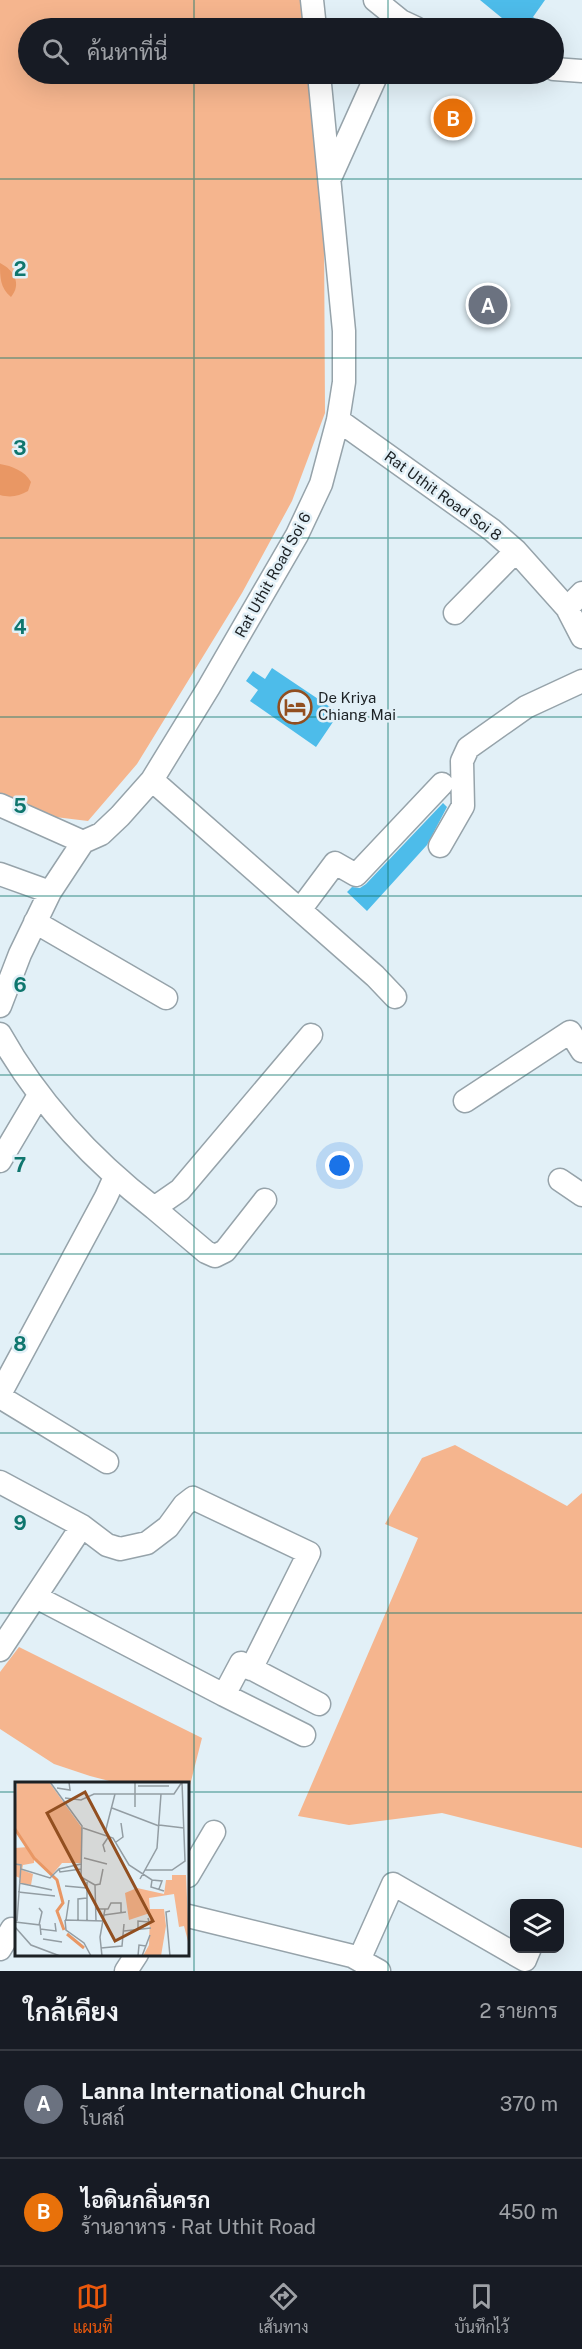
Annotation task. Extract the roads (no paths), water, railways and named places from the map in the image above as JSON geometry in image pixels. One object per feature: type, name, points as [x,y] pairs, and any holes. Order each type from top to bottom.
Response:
[{"type":"street","points":[[312,0],[314,18]]},
{"type":"street","points":[[375,0],[396,18]]},
{"type":"street","points":[[564,70],[582,71]]},
{"type":"street","name":"Rat Uthit Road Soi 6","points":[[0,1006],[6,972],[50,892],[83,842],[101,834],[152,780],[297,535],[321,484],[338,420],[344,382],[344,331],[320,84]]},
{"type":"street","points":[[330,177],[372,84]]},
{"type":"street","name":"Rat Uthit Road Soi 8","points":[[338,420],[492,530],[574,601],[582,638]]},
{"type":"street","points":[[455,614],[516,551]]},
{"type":"street","points":[[440,846],[463,806],[462,761],[468,748],[526,707],[582,681]]},
{"type":"street","points":[[152,780],[375,976],[395,997]]},
{"type":"street","points":[[300,910],[335,864],[356,875],[442,784]]},
{"type":"street","points":[[0,805],[83,842]]},
{"type":"street","points":[[0,874],[50,892]]},
{"type":"street","points":[[35,922],[166,998]]},
{"type":"street","points":[[465,1101],[570,1032],[582,1051]]},
{"type":"street","points":[[0,1034],[39,1095],[115,1177],[206,1252],[215,1256],[225,1251],[265,1200]]},
{"type":"street","points":[[154,1208],[180,1190],[311,1035]]},
{"type":"street","points":[[0,1161],[39,1095]]},
{"type":"street","points":[[107,1462],[0,1395],[115,1177]]},
{"type":"street","points":[[560,1180],[582,1195]]},
{"type":"street","points":[[0,1482],[82,1526],[107,1545],[120,1549],[147,1543],[168,1527],[184,1505],[193,1498],[309,1553],[251,1669]]},
{"type":"street","points":[[0,1650],[82,1526]]},
{"type":"street","points":[[36,1597],[304,1735]]},
{"type":"street","points":[[224,1695],[241,1663],[319,1704]]},
{"type":"street","points":[[189,1874],[214,1832]]},
{"type":"street","points":[[359,1960],[393,1884],[527,1954]]},
{"type":"street","points":[[189,1916],[352,1956],[379,1971]]},
{"type":"street","points":[[0,1949],[12,1929]]},
{"type":"street","points":[[126,1971],[136,1956]]},
{"type":"place","name":"ไอดินกลิ่นครก","points":[[453,118]]},
{"type":"place","name":"Lanna International Church","points":[[488,305]]},
{"type":"place","name":"De Kriya Chiang Mai","points":[[295,707]]}]
